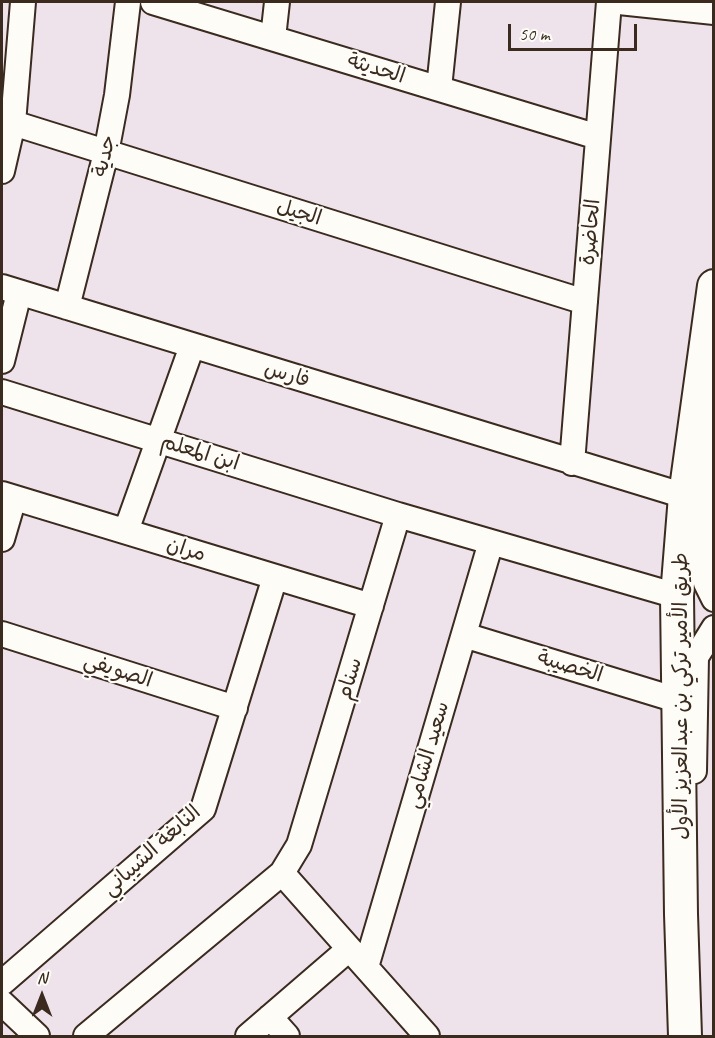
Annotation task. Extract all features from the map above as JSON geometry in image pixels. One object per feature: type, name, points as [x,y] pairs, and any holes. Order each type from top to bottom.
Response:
[{"type":"main road","name":"طريق الأمير تركي بن عبدالعزيز الأول","points":[[686,1026],[681,914],[677,596],[685,496],[714,286]]},
{"type":"street","name":"جدية","points":[[67,308],[106,153],[117,95],[128,2]]},
{"type":"street","name":"الحديثة","points":[[153,2],[598,137]]},
{"type":"street","points":[[273,38],[277,2]]},
{"type":"street","points":[[439,88],[448,2]]},
{"type":"street","name":"الحاضرة","points":[[572,463],[609,2]]},
{"type":"street","points":[[620,2],[714,12]]},
{"type":"street","points":[[2,171],[13,123],[16,8]]},
{"type":"street","name":"الجيل","points":[[13,123],[585,302]]},
{"type":"street","points":[[2,361],[10,290]]},
{"type":"street","name":"فارس","points":[[10,290],[685,496]]},
{"type":"street","points":[[126,531],[192,346]]},
{"type":"street","points":[[714,362],[712,410],[700,528],[701,558],[706,583],[714,599]]},
{"type":"street","name":"ابن المعلم","points":[[2,392],[398,515]]},
{"type":"street","points":[[2,539],[8,496]]},
{"type":"street","name":"مران","points":[[8,496],[371,606]]},
{"type":"street","points":[[398,515],[677,596]]},
{"type":"street","name":"سنام","points":[[86,1036],[282,873],[299,845],[398,515]]},
{"type":"street","name":"سعيد الشامي","points":[[366,967],[491,542]]},
{"type":"street","name":"النابغة الشيباني","points":[[2,982],[204,809],[275,577]]},
{"type":"street","points":[[686,1026],[696,657],[714,628]]},
{"type":"street","name":"الصويفي","points":[[2,634],[235,708]]},
{"type":"street","name":"الخصيبة","points":[[464,635],[677,700]]},
{"type":"street","points":[[282,873],[427,1036]]},
{"type":"street","points":[[248,1036],[349,949]]},
{"type":"street","points":[[2,1003],[37,1036]]},
{"type":"street","points":[[270,1017],[287,1036]]}]
